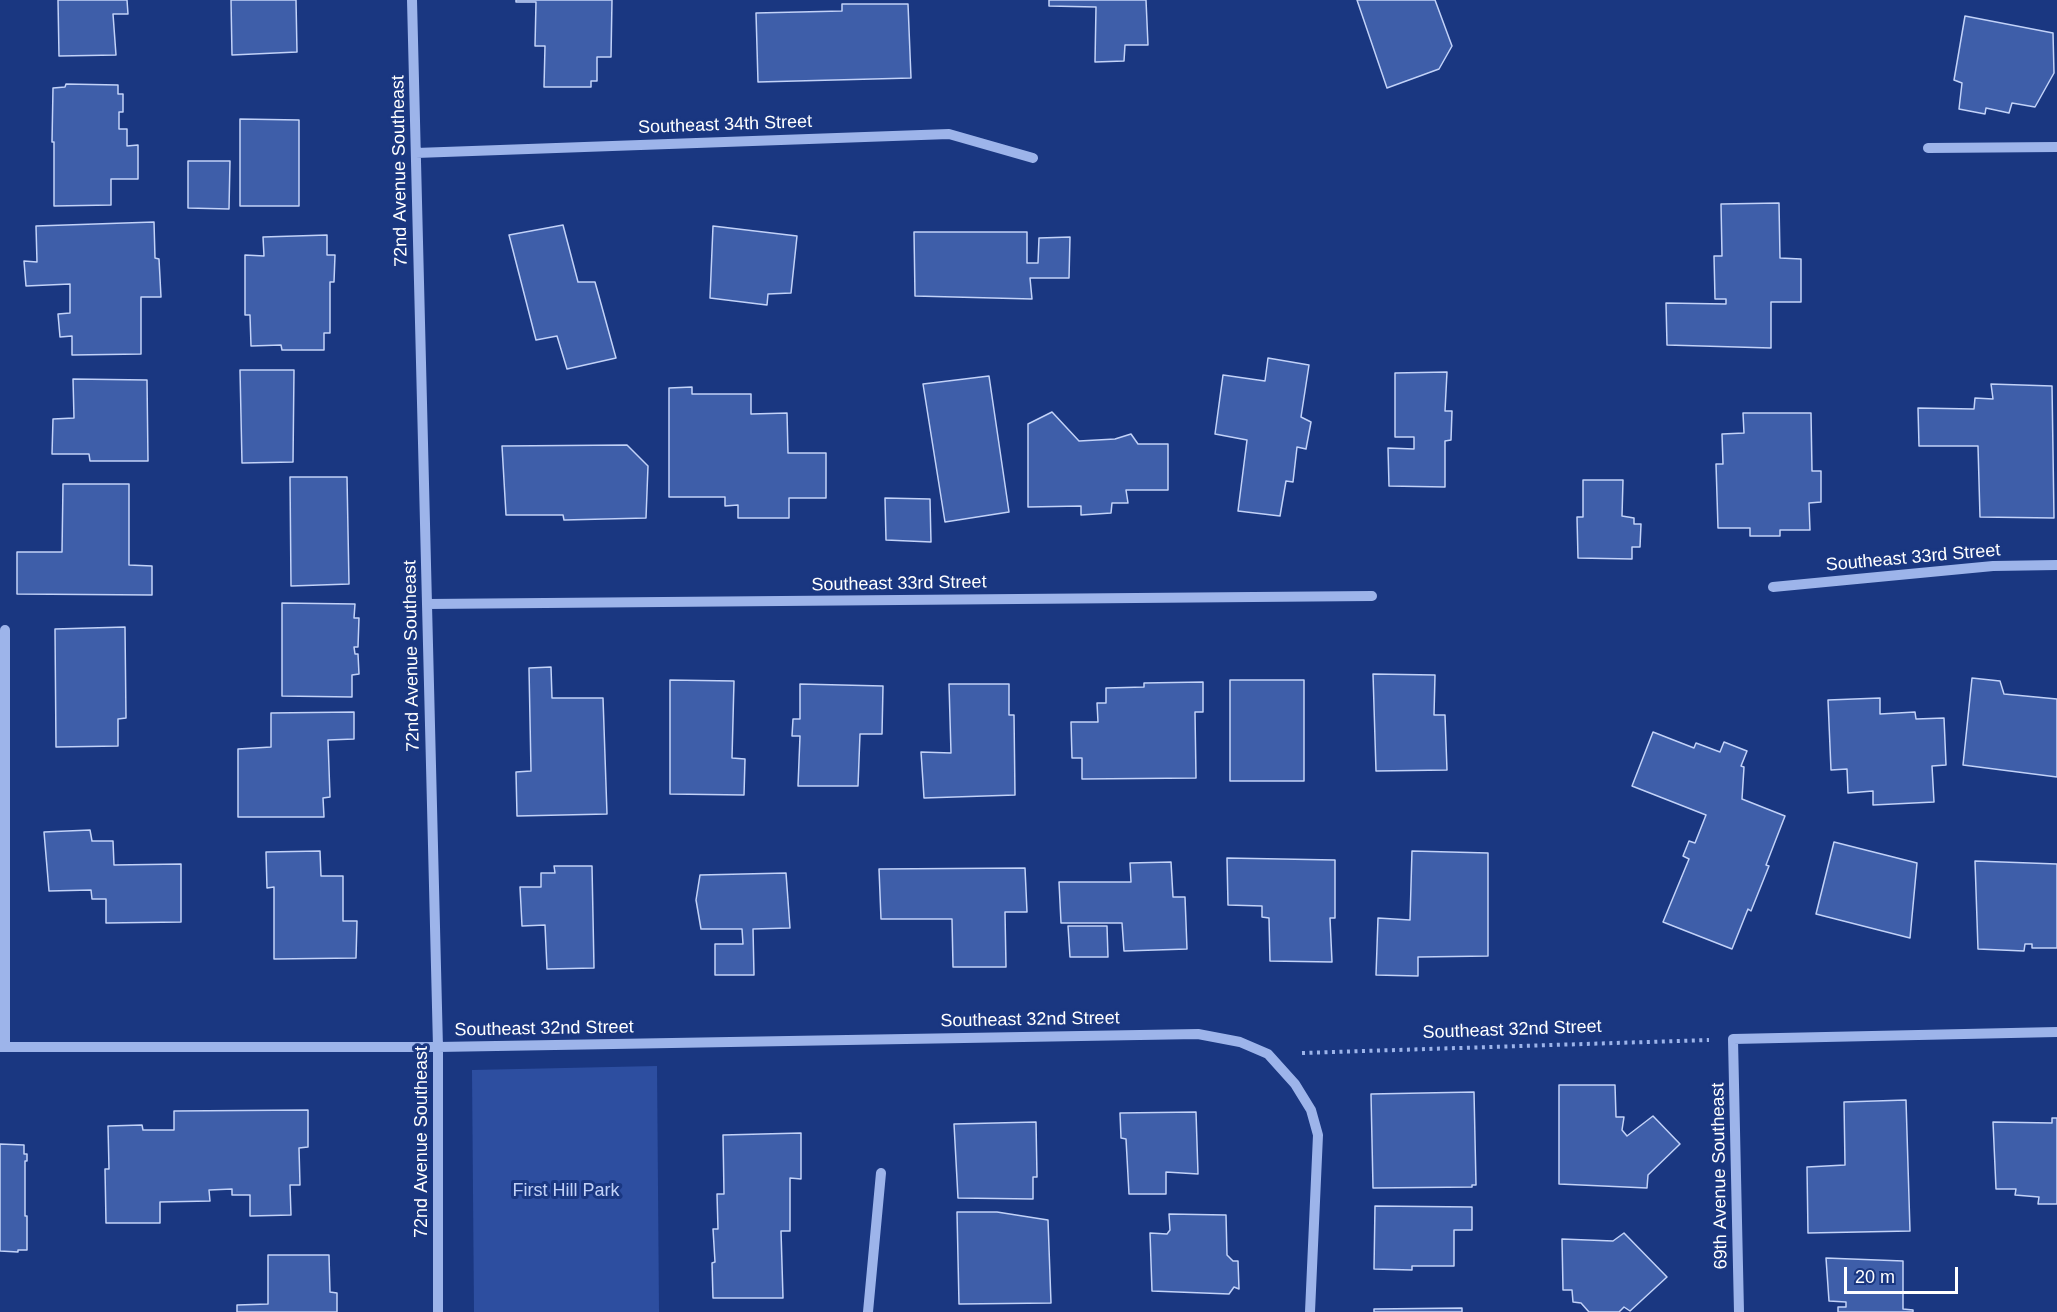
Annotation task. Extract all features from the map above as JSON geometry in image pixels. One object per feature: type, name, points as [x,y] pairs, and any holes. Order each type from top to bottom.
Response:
[{"type":"street","name":"72nd Avenue Southeast","points":[[412,0],[438,1047],[438,1312]]},
{"type":"street","name":"Southeast 34th Street","points":[[416,153],[949,134],[1033,158]]},
{"type":"street","points":[[1928,148],[2057,147]]},
{"type":"street","name":"Southeast 33rd Street","points":[[1773,587],[1993,566],[2057,565]]},
{"type":"street","name":"Southeast 33rd Street","points":[[427,604],[1372,596]]},
{"type":"street","points":[[3,1047],[6,630]]},
{"type":"street","points":[[1733,1039],[2057,1032]]},
{"type":"street","name":"Southeast 32nd Street","points":[[3,1047],[438,1047],[1198,1034],[1240,1042],[1268,1054]]},
{"type":"street","name":"69th Avenue Southeast","points":[[1733,1039],[1739,1312]]},
{"type":"street","points":[[1268,1054],[1295,1084],[1311,1110],[1318,1135],[1310,1312]]},
{"type":"street","points":[[868,1312],[881,1173]]},
{"type":"path","name":"Southeast 32nd Street","points":[[1268,1054],[1733,1039]]},
{"type":"green space","name":"First Hill Park","points":[[657,1066],[659,1312],[474,1312],[472,1070]]},
{"type":"building","points":[[58,0],[127,0],[128,14],[113,14],[116,55],[59,56]]},
{"type":"building","points":[[231,0],[296,0],[297,52],[232,55]]},
{"type":"building","points":[[516,0],[612,0],[611,57],[597,57],[597,81],[591,81],[591,87],[544,87],[545,46],[535,46],[536,2],[516,2]]},
{"type":"building","points":[[1049,0],[1146,0],[1148,45],[1125,45],[1124,61],[1095,62],[1096,7],[1049,6]]},
{"type":"building","points":[[1357,0],[1435,0],[1452,46],[1439,69],[1387,88]]},
{"type":"building","points":[[842,4],[908,4],[911,78],[758,82],[756,13],[842,11]]},
{"type":"building","points":[[1965,16],[2053,33],[2054,73],[2035,107],[2012,103],[2009,113],[1986,108],[1985,114],[1959,109],[1962,83],[1954,80]]},
{"type":"building","points":[[66,84],[118,85],[118,94],[123,94],[123,112],[119,112],[119,129],[127,129],[127,146],[138,145],[138,179],[111,179],[111,205],[54,206],[53,88],[65,87]]},
{"type":"building","points":[[240,119],[299,120],[299,206],[240,206]]},
{"type":"building","points":[[188,161],[230,161],[229,209],[188,208]]},
{"type":"building","points":[[1779,203],[1780,258],[1801,259],[1801,302],[1771,302],[1771,348],[1667,345],[1666,303],[1726,304],[1726,299],[1715,299],[1714,256],[1722,256],[1721,204]]},
{"type":"building","points":[[154,222],[155,258],[159,259],[161,297],[141,297],[141,354],[72,355],[72,336],[60,337],[58,314],[70,313],[70,284],[26,286],[24,261],[37,262],[36,226]]},
{"type":"building","points":[[563,225],[578,282],[595,282],[616,358],[567,369],[557,336],[536,340],[509,235]]},
{"type":"building","points":[[713,226],[797,236],[791,293],[768,294],[767,305],[710,298]]},
{"type":"building","points":[[914,232],[1027,232],[1027,263],[1038,263],[1039,238],[1070,237],[1069,278],[1030,278],[1032,299],[915,296]]},
{"type":"building","points":[[327,235],[327,255],[335,255],[334,282],[330,282],[330,333],[324,333],[324,350],[282,350],[281,345],[251,346],[250,315],[245,315],[245,255],[264,256],[263,237]]},
{"type":"building","points":[[1268,358],[1309,365],[1301,417],[1311,422],[1306,449],[1297,447],[1293,482],[1286,481],[1280,516],[1238,511],[1247,440],[1215,434],[1223,375],[1265,381]]},
{"type":"building","points":[[240,370],[294,370],[293,462],[242,463]]},
{"type":"building","points":[[1447,372],[1445,411],[1452,411],[1451,440],[1445,441],[1445,487],[1389,486],[1388,448],[1414,449],[1414,437],[1395,437],[1395,373]]},
{"type":"building","points":[[989,376],[1009,512],[945,522],[923,384]]},
{"type":"building","points":[[73,379],[147,380],[148,461],[90,461],[89,454],[52,454],[53,419],[74,418]]},
{"type":"building","points":[[1991,384],[2052,386],[2054,518],[1980,517],[1978,446],[1919,446],[1918,408],[1974,409],[1975,398],[1993,399]]},
{"type":"building","points":[[692,387],[692,394],[751,394],[751,414],[787,413],[788,453],[826,453],[826,498],[789,498],[789,518],[738,518],[738,505],[725,506],[725,497],[669,497],[669,388]]},
{"type":"building","points":[[1052,412],[1079,441],[1115,439],[1131,434],[1138,444],[1168,444],[1168,490],[1126,490],[1128,503],[1112,503],[1111,513],[1081,515],[1081,506],[1028,507],[1028,424]]},
{"type":"building","points":[[1743,413],[1811,413],[1812,471],[1821,471],[1821,502],[1809,503],[1810,530],[1780,530],[1780,536],[1750,536],[1750,528],[1718,528],[1716,464],[1723,464],[1722,434],[1744,433]]},
{"type":"building","points":[[627,445],[648,466],[646,518],[564,520],[563,515],[506,515],[502,446]]},
{"type":"building","points":[[290,477],[347,477],[349,584],[291,586]]},
{"type":"building","points":[[1583,480],[1623,480],[1622,516],[1634,518],[1634,524],[1641,524],[1640,547],[1632,547],[1632,559],[1578,558],[1577,517],[1583,517]]},
{"type":"building","points":[[63,484],[129,484],[129,565],[152,566],[152,595],[17,594],[17,552],[62,552]]},
{"type":"building","points":[[885,498],[930,499],[931,542],[886,540]]},
{"type":"building","points":[[282,603],[355,604],[354,618],[359,618],[358,647],[354,647],[355,654],[358,654],[359,674],[352,675],[352,697],[282,696]]},
{"type":"building","points":[[125,627],[126,718],[118,719],[118,746],[56,747],[55,629]]},
{"type":"building","points":[[551,667],[552,698],[603,698],[607,814],[517,816],[516,772],[531,771],[529,668]]},
{"type":"building","points":[[1373,674],[1435,675],[1434,715],[1445,715],[1447,770],[1376,771]]},
{"type":"building","points":[[1972,678],[2000,681],[2004,694],[2057,699],[2057,777],[1963,765]]},
{"type":"building","points":[[670,680],[734,681],[732,758],[745,759],[744,795],[670,794]]},
{"type":"building","points":[[1230,680],[1304,680],[1304,781],[1230,781]]},
{"type":"building","points":[[1203,682],[1203,712],[1195,712],[1196,778],[1082,779],[1082,758],[1072,758],[1071,722],[1098,722],[1097,703],[1106,703],[1106,688],[1144,687],[1144,683]]},
{"type":"building","points":[[800,684],[883,686],[882,734],[860,734],[858,786],[798,786],[800,736],[792,736],[793,719],[800,719]]},
{"type":"building","points":[[949,684],[1009,684],[1009,715],[1014,715],[1015,795],[924,798],[921,752],[951,753]]},
{"type":"building","points":[[1880,698],[1880,714],[1915,712],[1916,719],[1944,718],[1946,765],[1932,766],[1934,802],[1873,805],[1873,791],[1848,793],[1847,769],[1831,770],[1828,700]]},
{"type":"building","points":[[354,712],[354,739],[328,740],[330,797],[323,798],[324,817],[238,817],[238,749],[271,747],[271,713]]},
{"type":"building","points":[[1653,732],[1694,748],[1696,743],[1720,752],[1724,742],[1747,751],[1741,766],[1744,767],[1742,799],[1785,816],[1766,865],[1769,866],[1751,911],[1748,909],[1732,949],[1663,922],[1689,859],[1683,856],[1689,841],[1695,843],[1706,815],[1632,786]]},
{"type":"building","points":[[90,830],[92,841],[113,841],[114,865],[181,864],[181,922],[106,923],[106,899],[92,899],[91,890],[49,891],[44,832]]},
{"type":"building","points":[[1834,842],[1917,863],[1910,938],[1816,914]]},
{"type":"building","points":[[320,851],[321,876],[343,876],[343,921],[357,921],[356,958],[274,959],[274,887],[267,888],[266,852]]},
{"type":"building","points":[[1412,851],[1488,853],[1488,956],[1418,957],[1418,976],[1376,975],[1378,918],[1410,920]]},
{"type":"building","points":[[1227,858],[1335,860],[1335,918],[1330,918],[1332,962],[1270,961],[1269,918],[1262,917],[1262,906],[1228,905]]},
{"type":"building","points":[[1975,861],[2057,864],[2057,948],[2032,948],[2032,944],[2025,944],[2024,951],[1978,949]]},
{"type":"building","points":[[1171,862],[1173,897],[1185,897],[1187,949],[1124,951],[1122,923],[1061,923],[1059,882],[1131,882],[1130,863]]},
{"type":"building","points":[[554,866],[592,866],[594,968],[547,969],[545,925],[522,926],[520,887],[541,887],[541,873],[555,873]]},
{"type":"building","points":[[1025,868],[1027,912],[1005,912],[1006,967],[953,967],[952,919],[881,919],[879,869]]},
{"type":"building","points":[[786,873],[790,928],[753,929],[754,975],[715,975],[715,944],[743,944],[742,929],[701,929],[696,900],[700,875]]},
{"type":"building","points":[[1068,926],[1107,926],[1108,957],[1070,957]]},
{"type":"building","points":[[1559,1085],[1615,1085],[1616,1117],[1624,1117],[1622,1130],[1627,1136],[1653,1116],[1680,1144],[1648,1175],[1647,1188],[1559,1184]]},
{"type":"building","points":[[1474,1092],[1476,1185],[1472,1187],[1373,1188],[1371,1094]]},
{"type":"building","points":[[1906,1100],[1910,1231],[1808,1233],[1807,1167],[1845,1165],[1844,1102]]},
{"type":"building","points":[[308,1110],[308,1147],[299,1148],[300,1185],[290,1185],[291,1215],[250,1216],[250,1195],[232,1195],[232,1189],[209,1190],[210,1201],[160,1202],[160,1223],[106,1223],[105,1169],[109,1169],[108,1126],[142,1125],[143,1130],[174,1130],[174,1111]]},
{"type":"building","points":[[1196,1112],[1198,1174],[1166,1172],[1166,1194],[1129,1194],[1126,1139],[1121,1138],[1120,1113]]},
{"type":"building","points":[[2052,1118],[2057,1118],[2057,1204],[2038,1204],[2039,1197],[2015,1195],[2016,1189],[1996,1189],[1993,1122],[2052,1123]]},
{"type":"building","points":[[1036,1122],[1037,1177],[1033,1177],[1033,1199],[958,1198],[954,1124]]},
{"type":"building","points":[[801,1133],[801,1179],[790,1178],[790,1231],[781,1231],[783,1298],[713,1298],[712,1263],[715,1262],[713,1229],[718,1229],[717,1194],[724,1194],[723,1135]]},
{"type":"building","points":[[0,1144],[24,1145],[24,1154],[27,1154],[25,1216],[27,1216],[27,1250],[18,1250],[18,1252],[0,1251]]},
{"type":"building","points":[[1375,1206],[1472,1207],[1472,1230],[1454,1230],[1454,1266],[1412,1266],[1412,1270],[1374,1269]]},
{"type":"building","points":[[957,1212],[997,1212],[1048,1220],[1051,1303],[959,1304]]},
{"type":"building","points":[[1169,1214],[1226,1215],[1227,1255],[1233,1261],[1238,1261],[1239,1289],[1234,1287],[1229,1294],[1152,1291],[1150,1233],[1167,1234],[1170,1230]]},
{"type":"building","points":[[1624,1233],[1667,1277],[1630,1311],[1624,1307],[1619,1312],[1589,1312],[1581,1303],[1573,1302],[1572,1290],[1563,1290],[1562,1239],[1613,1241]]},
{"type":"building","points":[[268,1255],[329,1255],[330,1292],[337,1293],[337,1312],[237,1312],[237,1305],[268,1304]]},
{"type":"building","points":[[1826,1258],[1903,1261],[1903,1309],[1913,1310],[1913,1312],[1838,1312],[1838,1307],[1846,1307],[1846,1302],[1829,1301]]},
{"type":"building","points":[[1462,1308],[1462,1312],[1374,1312],[1374,1309]]}]
